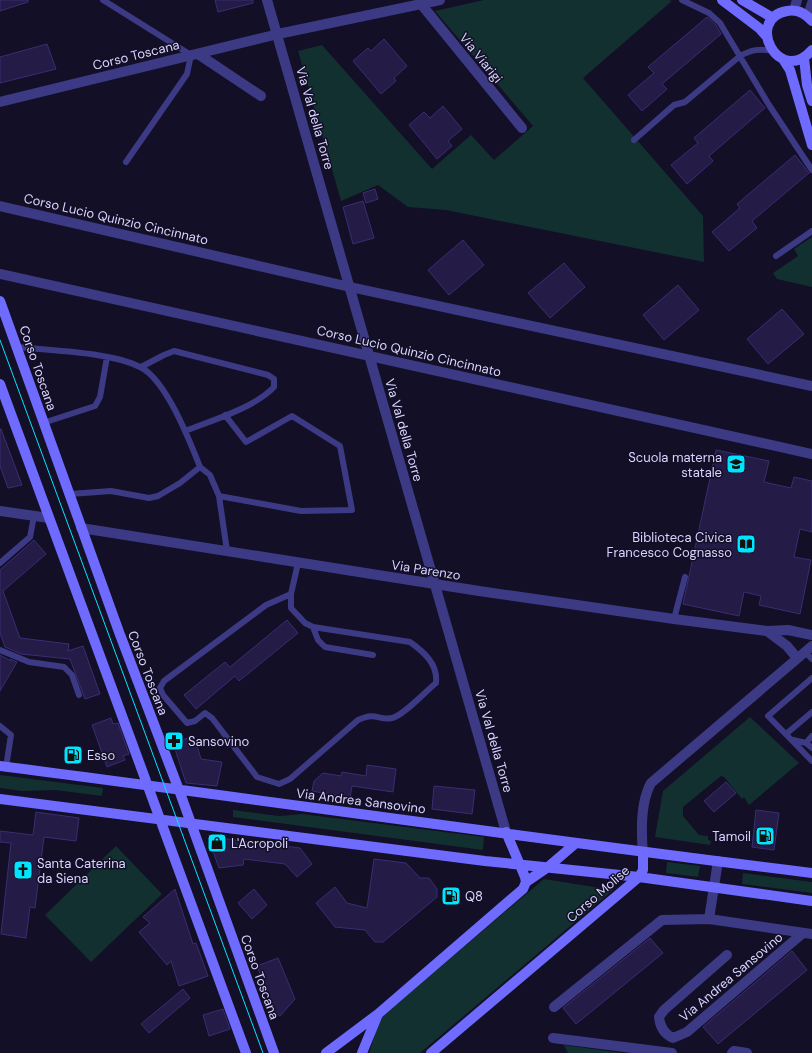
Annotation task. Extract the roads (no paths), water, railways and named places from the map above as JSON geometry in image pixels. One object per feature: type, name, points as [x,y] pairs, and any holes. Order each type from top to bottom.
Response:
[{"type":"street","name":"Via Val della Torre","points":[[267,0],[506,832],[521,865]]},
{"type":"street","name":"Corso Toscana","points":[[0,102],[278,34],[440,0]]},
{"type":"street","points":[[722,0],[759,28],[767,36]]},
{"type":"street","points":[[742,0],[773,18]]},
{"type":"street","points":[[794,10],[797,0]]},
{"type":"street","points":[[812,3],[810,18],[794,10],[783,12],[773,18],[767,30],[768,45],[772,51],[783,59],[790,70],[812,145]]},
{"type":"street","name":"Via Viarigi","points":[[420,4],[522,128]]},
{"type":"street","points":[[783,59],[794,61],[804,58],[812,50]]},
{"type":"street","points":[[194,55],[261,96]]},
{"type":"street","points":[[804,58],[807,85],[812,101]]},
{"type":"street","name":"Corso Lucio Quinzio Cincinnato","points":[[0,206],[350,287],[812,386]]},
{"type":"street","name":"Corso Lucio Quinzio Cincinnato","points":[[0,274],[812,454]]},
{"type":"street","name":"Corso Toscana","points":[[0,301],[18,347],[43,423],[70,494],[118,632],[179,790],[274,1053]]},
{"type":"street","points":[[0,384],[246,1053]]},
{"type":"street","points":[[0,511],[49,518]]},
{"type":"street","name":"Via Parenzo","points":[[82,528],[435,584],[674,619],[767,631],[788,630],[812,635]]},
{"type":"street","name":"Via Parenzo","points":[[767,631],[787,646],[806,654]]},
{"type":"street","name":"Corso Molise","points":[[431,1053],[639,878],[643,870],[641,830],[645,797],[651,783],[806,654]]},
{"type":"street","name":"Via Andrea Sansovino","points":[[3,766],[506,832],[643,853],[812,873]]},
{"type":"street","points":[[0,799],[521,865],[639,878],[812,901]]},
{"type":"street","points":[[326,1053],[378,1014],[518,895],[526,882],[548,867],[576,843]]},
{"type":"street","points":[[709,919],[718,861]]},
{"type":"street","points":[[521,865],[526,882]]},
{"type":"street","name":"Via Andrea Sansovino","points":[[554,1007],[662,920],[709,919],[807,934]]},
{"type":"street","name":"Via Andrea Sansovino","points":[[727,955],[664,1010],[659,1017],[660,1026],[667,1035],[673,1038],[687,1032],[807,934]]},
{"type":"street","points":[[362,1053],[378,1014]]},
{"type":"street","points":[[553,1038],[672,1053]]},
{"type":"street","points":[[732,1053],[734,1051],[747,1053]]},
{"type":"lane","points":[[103,0],[194,55],[187,74],[126,162]]},
{"type":"lane","points":[[682,0],[709,13],[720,23],[812,170]]},
{"type":"lane","points":[[634,140],[674,105],[685,102],[740,56],[750,51],[760,49],[772,51]]},
{"type":"lane","points":[[776,256],[812,231]]},
{"type":"lane","points":[[18,347],[107,357],[141,367],[155,380],[175,409],[200,467],[210,475],[219,496],[227,551]]},
{"type":"lane","points":[[141,367],[174,351],[268,375],[274,378],[274,386],[267,394],[225,415],[185,431]]},
{"type":"lane","points":[[43,423],[96,406],[100,397],[107,357]]},
{"type":"lane","points":[[219,496],[301,510],[352,510],[340,446],[292,416],[246,442],[225,415]]},
{"type":"lane","points":[[70,494],[111,491],[149,498],[180,483],[200,467]]},
{"type":"lane","points":[[0,563],[30,537],[34,516]]},
{"type":"lane","points":[[291,594],[266,605],[164,681],[160,688],[162,696],[187,722],[195,721],[206,713],[212,718],[257,776],[267,781],[279,784],[290,780],[358,720],[369,715],[391,719],[399,715],[436,683],[437,674],[432,663],[423,651],[410,642],[312,628],[305,623],[291,608],[291,594],[298,563]]},
{"type":"lane","points":[[674,619],[684,577]]},
{"type":"lane","points":[[312,628],[318,640],[325,647],[373,656]]},
{"type":"lane","points":[[0,650],[29,662],[64,667],[72,675],[79,695]]},
{"type":"lane","points":[[812,678],[768,716],[812,761]]},
{"type":"lane","points":[[786,734],[812,712]]},
{"type":"lane","points":[[0,726],[11,735],[3,766]]},
{"type":"lane","points":[[806,743],[812,736]]},
{"type":"lane","points":[[793,740],[806,743],[812,748]]},
{"type":"tram line","points":[[0,340],[263,1053]]},
{"type":"place","name":"Scuola materna statale","points":[[736,464]]},
{"type":"place","name":"Biblioteca Civica Francesco Cognasso","points":[[746,544]]},
{"type":"place","name":"Sansovino","points":[[174,741]]},
{"type":"place","name":"Esso","points":[[73,755]]},
{"type":"place","name":"Tamoil","points":[[765,836]]},
{"type":"place","name":"L'Acropoli","points":[[217,843]]},
{"type":"place","name":"Santa Caterina da Siena","points":[[23,870]]},
{"type":"place","name":"Q8","points":[[451,896]]}]
